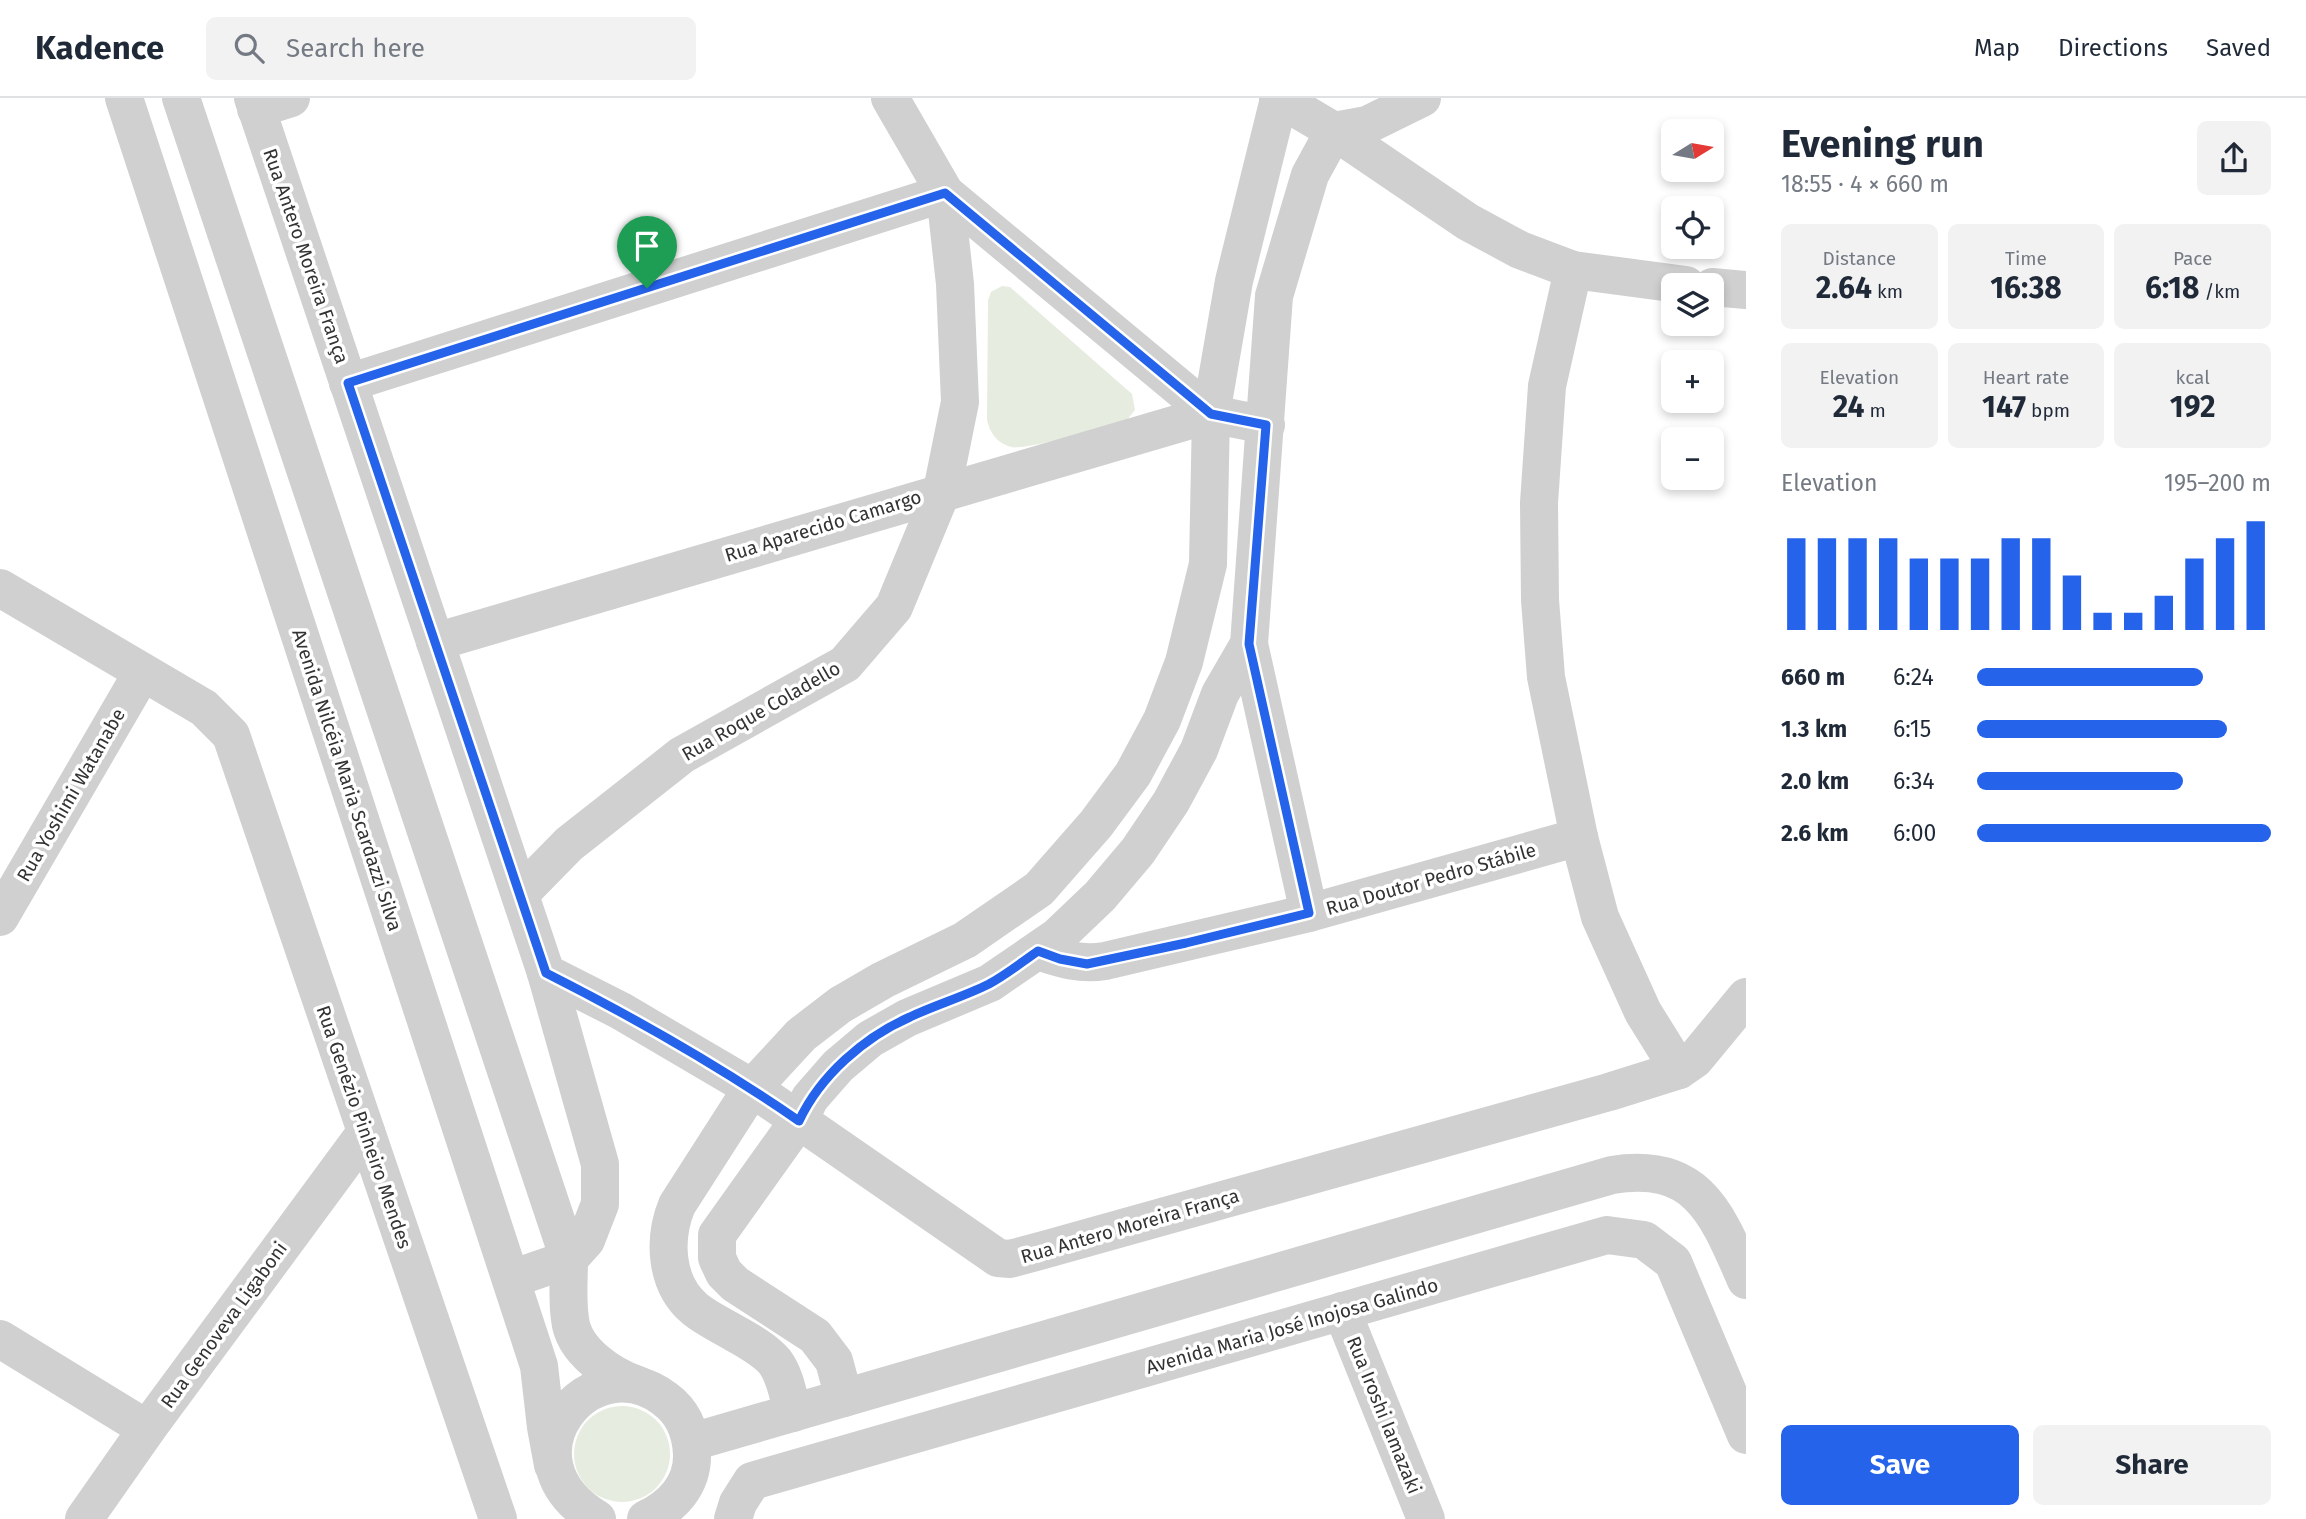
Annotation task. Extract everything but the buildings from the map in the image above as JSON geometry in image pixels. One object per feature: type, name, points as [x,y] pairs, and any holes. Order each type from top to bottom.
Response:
[{"type":"street","name":"Avenida Nilcéia Maria Scardazzi Silva","points":[[124,98],[540,1366],[546,1427],[564,1492]]},
{"type":"street","points":[[181,98],[569,1259],[570,1322],[586,1351],[603,1367],[623,1380],[657,1393],[674,1405],[692,1442],[688,1479],[675,1507],[646,1519]]},
{"type":"street","points":[[890,98],[945,193],[1211,414],[1266,425]]},
{"type":"street","points":[[1334,131],[1367,125],[1422,98]]},
{"type":"street","points":[[793,1413],[785,1380],[776,1364],[764,1351],[695,1309],[678,1286],[669,1260],[668,1232],[677,1205],[752,1088],[801,1035],[840,1005],[883,980],[965,940],[1039,889],[1096,824],[1133,774],[1162,720],[1184,662],[1208,564],[1211,414],[1234,281],[1278,99],[1334,131],[1468,222],[1520,250],[1573,270],[1661,282]]},
{"type":"street","name":"Rua Antero Moreira França","points":[[266,102],[348,383],[546,973],[621,1011],[752,1088],[998,1258],[1010,1259],[1609,1092],[1679,1070],[1695,1059],[1746,997]]},
{"type":"street","points":[[1309,913],[1249,644],[1274,296],[1310,175],[1334,131]]},
{"type":"street","points":[[348,383],[945,193]]},
{"type":"street","name":"Rua Roque Coladello","points":[[520,894],[569,844],[682,755],[845,664],[894,607],[942,491],[960,402],[955,284],[945,193]]},
{"type":"street","points":[[1573,270],[1546,386],[1539,503],[1540,600],[1546,677],[1579,837],[1600,917],[1643,1012],[1679,1070]]},
{"type":"street","points":[[1724,288],[1746,290]]},
{"type":"street","name":"Rua Aparecido Camargo","points":[[435,642],[1211,414]]},
{"type":"street","points":[[0,588],[142,673]]},
{"type":"street","points":[[844,1398],[838,1371],[816,1336],[735,1284],[724,1273],[715,1251],[717,1235],[799,1121],[810,1098],[838,1066],[870,1039],[906,1018],[989,983],[1038,951],[1100,896],[1138,851],[1171,802],[1199,750],[1220,694],[1249,644]]},
{"type":"street","name":"Rua Genézio Pinheiro Mendes","points":[[142,673],[204,708],[231,736],[498,1519]]},
{"type":"street","name":"Rua Yoshimi Watanabe","points":[[0,918],[142,673]]},
{"type":"street","name":"Rua Doutor Pedro Stábile","points":[[1038,951],[1087,964],[1309,913],[1579,837]]},
{"type":"street","points":[[511,1279],[569,1259],[586,1240],[595,1219],[601,1190],[600,1164],[546,973]]},
{"type":"street","name":"Rua Genoveva Ligaboni","points":[[84,1519],[366,1132]]},
{"type":"street","points":[[692,1442],[1628,1172],[1662,1176],[1693,1190],[1724,1229],[1746,1280]]},
{"type":"street","name":"Avenida Maria José Inojosa Galindo","points":[[735,1511],[752,1481],[1608,1235],[1644,1240],[1673,1262],[1746,1435]]},
{"type":"street","points":[[669,1260],[715,1251]]},
{"type":"street","name":"Rua Iroshi Iamazaki","points":[[1342,1311],[1426,1519]]},
{"type":"street","points":[[0,1339],[147,1429]]},
{"type":"street","points":[[597,1519],[578,1507],[564,1492],[554,1442],[557,1431],[561,1420],[575,1402],[594,1390],[615,1384],[638,1385]]},
{"type":"shaded area","points":[[1002,286],[1010,287],[1132,394],[1135,410],[1127,420],[1068,437],[1019,447],[1006,445],[995,437],[987,420],[988,300],[991,292]]},
{"type":"shaded area","points":[[622,1406],[641,1409],[656,1420],[667,1435],[670,1454],[667,1473],[656,1488],[641,1499],[622,1502],[603,1499],[588,1488],[577,1473],[574,1454],[577,1435],[588,1420],[603,1409]]},
{"type":"route","points":[[945,193],[1211,414],[1266,425],[1249,644],[1309,913],[1087,964],[1038,951],[989,983],[906,1018],[870,1039],[838,1066],[810,1098],[799,1121],[752,1088],[621,1011],[546,973],[348,383],[647,288],[945,193]]}]
